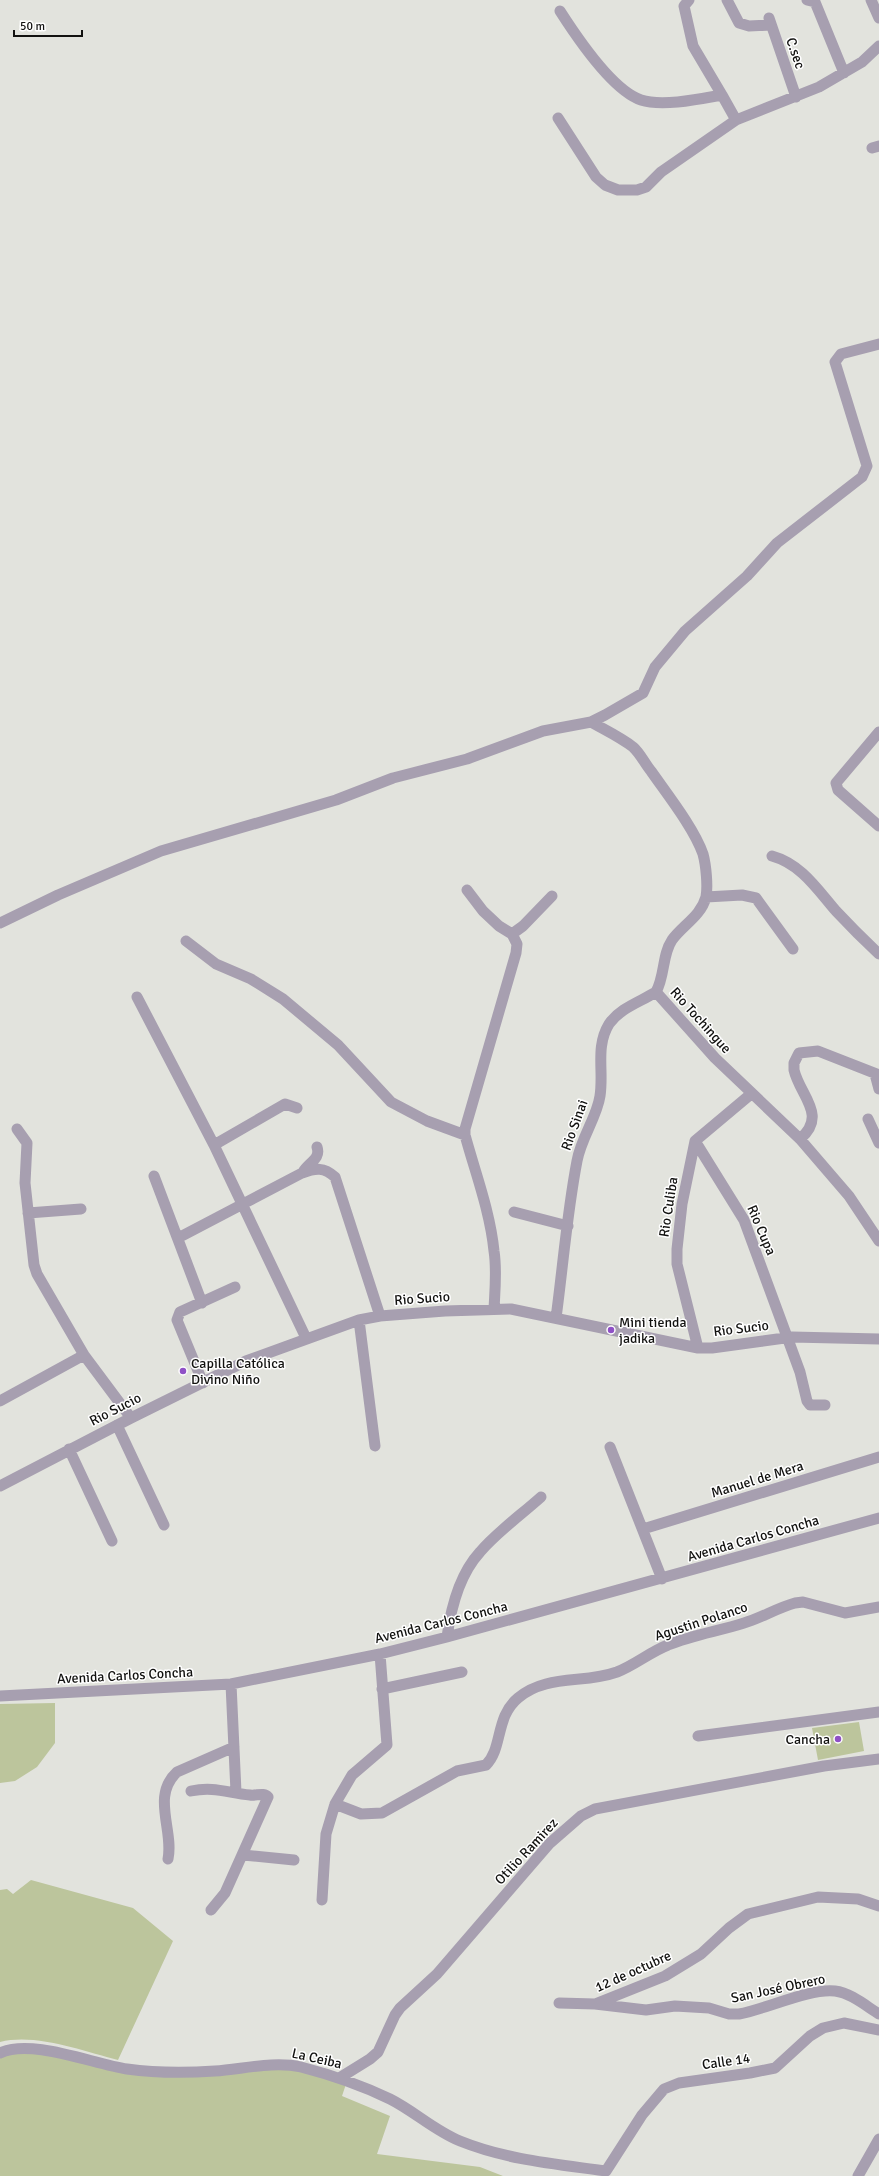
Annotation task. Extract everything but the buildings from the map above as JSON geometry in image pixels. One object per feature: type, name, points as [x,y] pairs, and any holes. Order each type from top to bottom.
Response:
[{"type":"street","points":[[689,0],[684,6],[693,46],[736,120]]},
{"type":"street","name":"C.sec","points":[[727,0],[739,23],[749,26],[770,22],[796,97]]},
{"type":"street","points":[[871,0],[879,18]]},
{"type":"street","points":[[811,1],[844,73]]},
{"type":"street","points":[[560,11],[618,87],[641,100],[659,102],[722,95]]},
{"type":"street","points":[[558,118],[596,177],[605,185],[618,190],[637,190],[646,187],[661,172],[736,120],[796,97],[844,73],[862,62],[879,46]]},
{"type":"street","points":[[0,923],[58,895],[161,851],[336,800],[393,778],[467,759],[543,731],[590,722],[643,693],[655,667],[685,631],[747,576],[777,543],[862,477],[867,466],[835,362],[841,354],[879,344]]},
{"type":"street","points":[[590,722],[611,732],[633,748],[667,794],[703,855],[706,897],[742,895],[756,898],[793,949]]},
{"type":"street","points":[[879,732],[836,783],[838,790],[879,826]]},
{"type":"street","points":[[772,856],[793,865],[807,877],[856,933],[879,954]]},
{"type":"street","points":[[467,890],[483,911],[499,926],[512,934],[517,944],[516,953],[482,1077],[466,1123],[465,1134],[489,1222],[494,1250],[496,1276],[494,1309]]},
{"type":"street","points":[[512,934],[523,926],[552,896]]},
{"type":"street","name":"Rio Tochingue","points":[[706,897],[695,916],[672,940],[666,954],[660,984],[656,992],[715,1058],[751,1094],[800,1139],[849,1196],[879,1241]]},
{"type":"street","points":[[186,941],[216,964],[251,978],[283,1000],[338,1045],[391,1102],[427,1121],[465,1134]]},
{"type":"street","name":"Rio Sinai","points":[[556,1318],[577,1161],[586,1131],[600,1096],[600,1055],[602,1038],[613,1019],[621,1012],[656,992]]},
{"type":"street","points":[[137,997],[214,1145],[306,1338]]},
{"type":"street","points":[[800,1139],[811,1127],[812,1118],[811,1108],[794,1070],[794,1063],[799,1053],[818,1051],[877,1074],[879,1089]]},
{"type":"street","points":[[696,1141],[751,1094]]},
{"type":"street","points":[[214,1145],[285,1104],[297,1108]]},
{"type":"street","points":[[868,1119],[879,1143]]},
{"type":"street","points":[[18,1129],[27,1144],[25,1183],[34,1265],[37,1274],[84,1355],[131,1418]]},
{"type":"street","name":"Rio Cupa","points":[[696,1141],[744,1220],[800,1372],[807,1401],[810,1405],[825,1405]]},
{"type":"street","name":"Rio Culiba","points":[[696,1141],[682,1204],[677,1249],[680,1281],[698,1348]]},
{"type":"street","points":[[302,1173],[317,1158],[319,1152],[317,1147]]},
{"type":"street","points":[[178,1238],[242,1206],[302,1173],[319,1168],[328,1170],[334,1177],[380,1316]]},
{"type":"street","points":[[154,1176],[202,1303]]},
{"type":"street","points":[[28,1213],[81,1208]]},
{"type":"street","points":[[514,1212],[568,1226]]},
{"type":"street","points":[[203,1383],[177,1320],[180,1312],[235,1287]]},
{"type":"street","name":"Rio Sucio","points":[[0,1486],[69,1449],[246,1362],[306,1338],[359,1320],[380,1316],[512,1309],[698,1348],[712,1348],[787,1337],[879,1340]]},
{"type":"street","points":[[359,1320],[375,1446]]},
{"type":"street","points":[[0,1401],[84,1355]]},
{"type":"street","points":[[117,1425],[164,1525]]},
{"type":"street","points":[[610,1447],[662,1579]]},
{"type":"street","points":[[69,1449],[112,1541]]},
{"type":"street","name":"Manuel de Mera","points":[[643,1529],[879,1457]]},
{"type":"street","points":[[447,1637],[454,1604],[468,1569],[480,1552],[542,1497]]},
{"type":"street","name":"Avenida Carlos Concha","points":[[0,1696],[231,1684],[380,1654],[662,1579],[879,1518]]},
{"type":"street","name":"Agustin Polanco","points":[[335,1804],[361,1814],[382,1813],[457,1771],[486,1765],[493,1756],[498,1733],[507,1711],[511,1704],[530,1688],[563,1680],[616,1672],[667,1645],[745,1623],[795,1603],[803,1602],[845,1613],[879,1607]]},
{"type":"street","points":[[322,1900],[326,1834],[335,1804],[352,1775],[387,1745],[380,1654]]},
{"type":"street","points":[[382,1689],[462,1672]]},
{"type":"street","points":[[231,1684],[236,1792]]},
{"type":"street","points":[[698,1736],[879,1712]]},
{"type":"street","points":[[168,1859],[169,1846],[164,1802],[166,1788],[171,1777],[177,1772],[234,1747]]},
{"type":"street","name":"Otilio Ramirez","points":[[341,2077],[370,2059],[378,2052],[395,2015],[400,2008],[437,1974],[550,1842],[581,1816],[595,1809],[824,1766],[879,1759]]},
{"type":"street","points":[[191,1791],[214,1788],[250,1795],[264,1794],[268,1797],[225,1893],[210,1910]]},
{"type":"street","points":[[243,1855],[294,1860]]},
{"type":"street","name":"12 de octubre","points":[[595,2004],[665,1976],[701,1954],[729,1928],[748,1914],[818,1897],[858,1899],[879,1906]]},
{"type":"street","name":"San José Obrero","points":[[559,2004],[595,2004],[646,2010],[675,2006],[702,2008],[729,2014],[739,2014],[807,1995],[835,1991],[847,1994],[879,2014]]},
{"type":"street","name":"Calle 14","points":[[606,2174],[642,2115],[664,2089],[679,2083],[750,2074],[775,2068],[810,2036],[823,2028],[844,2023],[879,2030]]},
{"type":"street","name":"La Ceiba","points":[[0,2053],[13,2049],[39,2050],[125,2069],[166,2072],[215,2071],[284,2065],[298,2066],[341,2077],[390,2099],[458,2140],[490,2152],[522,2160],[606,2174]]},
{"type":"street","points":[[858,2176],[879,2139]]},
{"type":"green space","points":[[55,1703],[55,1743],[37,1767],[15,1781],[0,1783],[0,1704]]},
{"type":"green space","name":"Cancha","points":[[859,1722],[864,1751],[818,1760],[812,1728]]},
{"type":"green space","points":[[31,1880],[133,1908],[173,1941],[118,2060],[44,2041],[14,2040],[0,2042],[0,1890],[7,1889],[13,1894]]},
{"type":"green space","points":[[12,2046],[126,2069],[289,2066],[348,2078],[342,2096],[390,2116],[377,2154],[480,2167],[503,2176],[0,2176],[0,2051]]},
{"type":"place","name":"Mini tienda jadika","points":[[611,1330]]},
{"type":"place","name":"Capilla Católica Divino Niño","points":[[183,1371]]},
{"type":"place","name":"Cancha","points":[[838,1739]]}]
